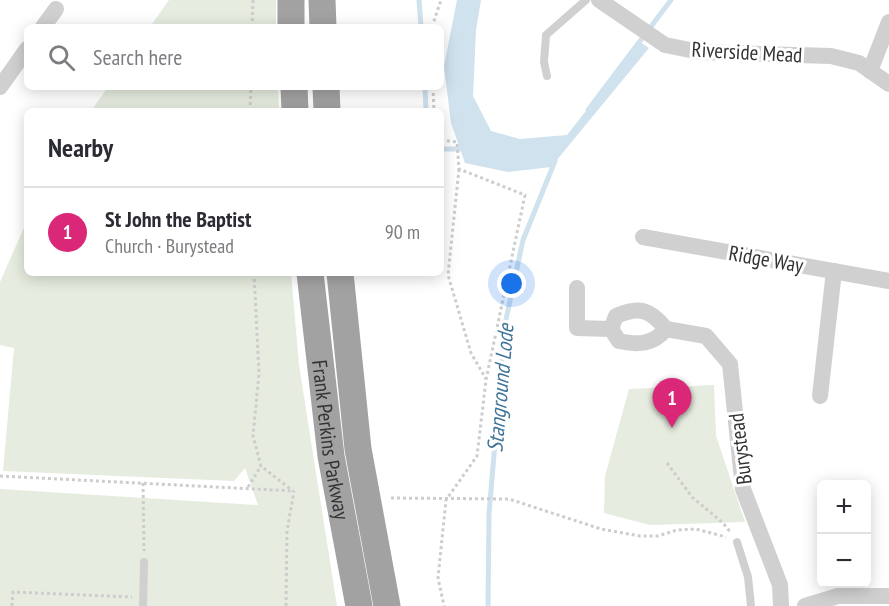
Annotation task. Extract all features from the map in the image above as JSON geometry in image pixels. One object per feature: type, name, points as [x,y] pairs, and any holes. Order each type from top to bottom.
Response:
[{"type":"highway","points":[[291,0],[291,24]]},
{"type":"highway","points":[[322,0],[322,24]]},
{"type":"highway","points":[[294,90],[295,108]]},
{"type":"highway","points":[[326,90],[327,108]]},
{"type":"highway","name":"Frank Perkins Parkway","points":[[310,276],[331,456],[359,606]]},
{"type":"highway","name":"Frank Perkins Parkway","points":[[340,276],[358,449],[387,606]]},
{"type":"street","name":"Riverside Mead","points":[[599,0],[664,45],[700,52],[831,56],[859,63],[889,84]]},
{"type":"street","points":[[45,24],[56,9]]},
{"type":"street","points":[[870,71],[889,22]]},
{"type":"street","points":[[0,87],[24,53]]},
{"type":"street","name":"Ridge Way","points":[[643,237],[889,280]]},
{"type":"street","points":[[820,396],[834,271]]},
{"type":"street","points":[[577,288],[577,328],[611,329],[620,341],[638,345],[658,338],[666,329]]},
{"type":"street","name":"Burystead","points":[[611,329],[616,316],[632,309],[654,314],[666,329],[706,336],[730,364],[743,489],[780,585],[782,606]]},
{"type":"street","points":[[805,606],[838,596],[889,596]]},
{"type":"lane","points":[[547,76],[544,62],[546,35],[586,0]]},
{"type":"lane","points":[[737,542],[748,577],[751,606]]},
{"type":"lane","points":[[143,602],[144,562]]},
{"type":"path","points":[[252,24],[253,0]]},
{"type":"path","points":[[433,24],[441,0]]},
{"type":"path","points":[[250,108],[251,90]]},
{"type":"path","points":[[433,90],[434,108]]},
{"type":"path","points":[[444,140],[457,142],[459,169],[448,275],[471,353],[486,380]]},
{"type":"path","points":[[444,606],[438,578],[446,500],[477,456],[486,380],[525,195],[459,169]]},
{"type":"path","points":[[254,276],[259,374],[253,436],[261,465],[294,491]]},
{"type":"path","points":[[667,463],[692,497],[723,523],[737,542]]},
{"type":"path","points":[[248,487],[261,465]]},
{"type":"path","points":[[0,476],[294,491]]},
{"type":"path","points":[[143,482],[144,562]]},
{"type":"path","points":[[286,606],[287,531],[294,491]]},
{"type":"path","points":[[390,498],[509,499],[620,533],[658,536],[677,530],[696,529],[737,542]]},
{"type":"path","points":[[12,606],[13,592],[143,602]]},
{"type":"shaded area","points":[[169,0],[276,0],[276,24],[152,24]]},
{"type":"shaded area","points":[[106,90],[278,90],[279,108],[93,108]]},
{"type":"shaded area","points":[[24,228],[24,276],[291,276],[299,365],[337,606],[0,606],[0,489],[258,505],[245,468],[234,481],[3,471],[14,348],[0,345],[0,282]]},
{"type":"shaded area","points":[[714,385],[716,436],[745,522],[650,525],[604,513],[605,476],[629,389]]},
{"type":"water","points":[[457,0],[481,0],[476,30],[473,96],[491,131],[520,139],[567,135],[640,42],[649,48],[551,167],[508,172],[465,163],[451,123],[444,66]]},
{"type":"waterway","points":[[419,0],[421,24]]},
{"type":"waterway","name":"Stanground Lode","points":[[588,110],[671,0]]},
{"type":"waterway","points":[[425,90],[426,108]]},
{"type":"waterway","points":[[444,149],[460,149]]},
{"type":"waterway","name":"Stanground Lode","points":[[488,606],[489,514],[505,324],[523,240],[555,161]]},
{"type":"place","name":"St John the Baptist","points":[[672,428]]}]
